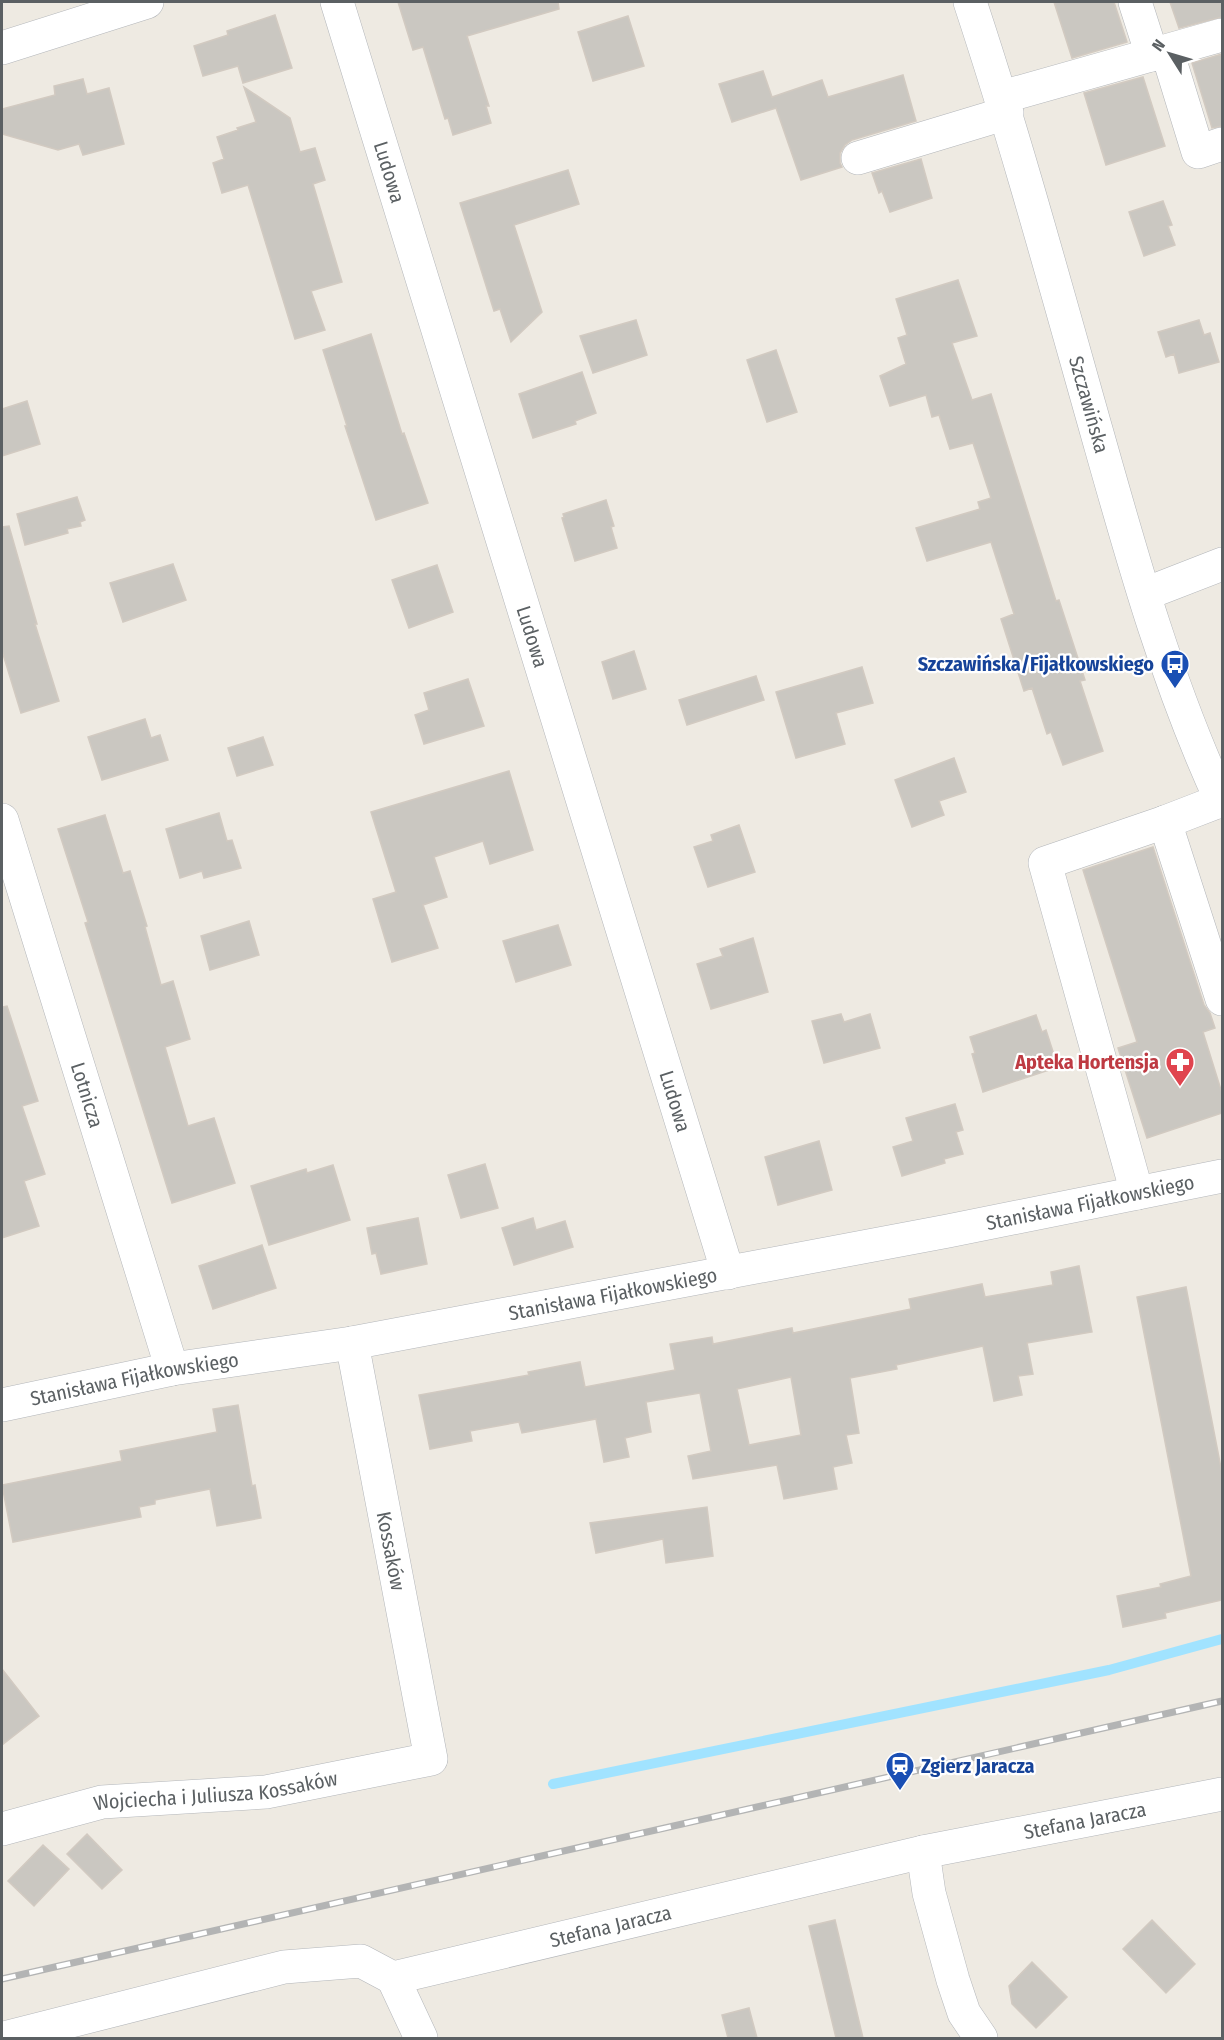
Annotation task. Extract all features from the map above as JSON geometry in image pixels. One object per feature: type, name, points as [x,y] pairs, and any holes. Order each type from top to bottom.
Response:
[{"type":"street","points":[[2,48],[147,2]]},
{"type":"street","name":"Ludowa","points":[[337,2],[729,1273]]},
{"type":"street","name":"Szczawińska","points":[[970,2],[1004,106],[1129,547],[1175,689],[1222,801]]},
{"type":"street","points":[[1135,2],[1159,53],[1197,152],[1222,144]]},
{"type":"street","points":[[858,159],[1159,53],[1222,35]]},
{"type":"street","points":[[1145,594],[1222,564]]},
{"type":"street","points":[[1137,1193],[1045,863],[1222,801]]},
{"type":"street","name":"Lotnicza","points":[[2,820],[172,1369]]},
{"type":"street","points":[[1166,822],[1222,999]]},
{"type":"street","name":"Stanisława Fijałkowskiego","points":[[2,1405],[172,1369],[352,1343],[729,1273],[1222,1176]]},
{"type":"street","name":"Kossaków","points":[[352,1343],[431,1759]]},
{"type":"street","name":"Wojciecha i Juliusza Kossaków","points":[[2,1830],[102,1802],[266,1792],[431,1759]]},
{"type":"street","name":"Stefana Jaracza","points":[[393,1978],[923,1852],[1222,1794]]},
{"type":"street","points":[[923,1852],[929,1893],[953,1980],[964,2013],[981,2038]]},
{"type":"street","points":[[4,2038],[61,2032],[284,1967],[361,1961],[393,1978],[421,2038]]},
{"type":"building","points":[[398,2],[558,2],[559,9],[467,36],[489,106],[486,106],[491,123],[453,135],[448,118],[445,119],[423,47],[413,50]]},
{"type":"building","points":[[1054,2],[1114,2],[1127,42],[1072,58]]},
{"type":"building","points":[[1170,2],[1222,2],[1222,17],[1179,28]]},
{"type":"building","points":[[275,15],[292,68],[243,83],[238,66],[203,76],[194,46],[228,35],[227,31]]},
{"type":"building","points":[[628,16],[644,66],[593,81],[578,32]]},
{"type":"building","points":[[1222,54],[1222,126],[1212,128],[1192,63]]},
{"type":"building","points":[[763,71],[772,97],[822,80],[828,97],[903,75],[916,121],[852,140],[840,153],[842,167],[801,180],[776,108],[732,122],[719,84]]},
{"type":"building","points":[[1143,77],[1165,146],[1106,165],[1084,93]]},
{"type":"building","points":[[83,79],[87,94],[109,88],[124,144],[83,155],[79,144],[58,150],[2,134],[2,109],[55,95],[54,86]]},
{"type":"building","points":[[244,87],[290,118],[300,152],[315,148],[325,180],[313,184],[342,282],[311,291],[325,330],[295,339],[248,185],[222,193],[213,163],[224,159],[217,137],[256,122]]},
{"type":"building","points":[[921,159],[932,198],[890,212],[882,191],[879,193],[872,173]]},
{"type":"building","points":[[568,170],[579,204],[514,225],[542,312],[511,342],[500,309],[494,311],[460,203]]},
{"type":"building","points":[[1163,201],[1172,225],[1168,226],[1175,245],[1144,256],[1129,212]]},
{"type":"building","points":[[958,280],[977,336],[952,343],[972,400],[991,394],[1056,601],[1059,600],[1085,680],[1080,681],[1103,751],[1063,765],[1051,732],[1047,734],[1032,688],[1024,691],[1001,619],[1014,614],[991,542],[927,561],[916,528],[980,509],[978,502],[991,498],[973,443],[950,449],[939,415],[932,417],[926,395],[890,406],[880,376],[906,364],[898,338],[907,335],[896,299]]},
{"type":"building","points":[[636,320],[647,355],[593,373],[580,336]]},
{"type":"building","points":[[1199,320],[1204,335],[1210,333],[1219,362],[1179,373],[1174,354],[1166,357],[1158,332]]},
{"type":"building","points":[[371,334],[402,434],[404,433],[428,503],[376,520],[323,350]]},
{"type":"building","points":[[776,350],[797,412],[767,422],[747,360]]},
{"type":"building","points":[[582,372],[596,413],[575,421],[576,424],[533,438],[519,394]]},
{"type":"building","points":[[27,401],[40,444],[2,456],[2,409]]},
{"type":"building","points":[[77,497],[85,520],[80,522],[81,526],[67,529],[68,533],[25,545],[17,514]]},
{"type":"building","points":[[606,500],[614,526],[611,527],[617,548],[575,561],[562,518],[563,514]]},
{"type":"building","points":[[9,526],[37,624],[35,624],[59,701],[21,713],[2,651],[2,527]]},
{"type":"building","points":[[173,564],[186,600],[123,622],[110,583]]},
{"type":"building","points":[[437,565],[453,612],[409,628],[392,580]]},
{"type":"building","points":[[634,651],[646,689],[613,699],[602,662]]},
{"type":"building","points":[[862,667],[873,703],[836,713],[845,744],[796,758],[776,692]]},
{"type":"building","points":[[756,676],[764,700],[687,725],[679,700]]},
{"type":"building","points":[[468,679],[484,726],[424,744],[415,715],[429,710],[424,693]]},
{"type":"building","points":[[145,719],[151,738],[160,735],[168,760],[102,780],[88,737]]},
{"type":"building","points":[[263,737],[273,765],[237,776],[228,748]]},
{"type":"building","points":[[954,758],[966,792],[939,801],[944,815],[912,827],[895,780]]},
{"type":"building","points":[[509,771],[533,850],[490,864],[483,841],[434,857],[447,897],[423,905],[438,948],[392,962],[373,899],[396,892],[371,812]]},
{"type":"building","points":[[219,813],[227,841],[232,840],[241,868],[204,878],[202,871],[180,878],[166,829]]},
{"type":"building","points":[[105,815],[123,873],[130,871],[147,926],[145,927],[161,985],[173,981],[190,1039],[165,1047],[188,1126],[214,1118],[235,1183],[172,1203],[58,829]]},
{"type":"building","points":[[739,825],[755,872],[708,887],[694,847],[713,841],[711,835]]},
{"type":"building","points":[[1153,847],[1204,1005],[1210,1013],[1215,1028],[1203,1032],[1222,1093],[1222,1113],[1147,1138],[1118,1048],[1137,1042],[1083,870]]},
{"type":"building","points":[[249,921],[259,955],[210,970],[201,936]]},
{"type":"building","points":[[558,925],[571,965],[516,982],[503,941]]},
{"type":"building","points":[[753,938],[768,992],[711,1009],[697,964],[723,956],[720,949]]},
{"type":"building","points":[[7,1006],[38,1101],[22,1106],[45,1174],[24,1181],[39,1226],[2,1238],[2,1007]]},
{"type":"building","points":[[841,1014],[844,1022],[870,1014],[880,1048],[824,1063],[812,1021]]},
{"type":"building","points":[[1036,1015],[1042,1032],[1046,1030],[1058,1067],[983,1092],[972,1054],[975,1053],[970,1037]]},
{"type":"building","points":[[955,1104],[963,1130],[956,1132],[963,1154],[944,1159],[945,1163],[902,1176],[893,1147],[913,1141],[906,1118]]},
{"type":"building","points":[[819,1141],[832,1190],[778,1205],[765,1157]]},
{"type":"building","points":[[485,1164],[498,1208],[461,1218],[448,1175]]},
{"type":"building","points":[[333,1165],[350,1220],[269,1245],[251,1186],[306,1169],[307,1173]]},
{"type":"building","points":[[418,1218],[427,1264],[381,1274],[376,1253],[372,1254],[367,1228]]},
{"type":"building","points":[[533,1218],[536,1230],[565,1221],[573,1247],[514,1265],[502,1228]]},
{"type":"building","points":[[262,1245],[276,1288],[213,1309],[199,1266]]},
{"type":"building","points":[[1079,1266],[1092,1332],[1027,1343],[1033,1374],[1018,1376],[1022,1395],[994,1401],[983,1346],[896,1365],[897,1369],[850,1378],[859,1433],[846,1435],[852,1463],[833,1467],[837,1489],[784,1499],[777,1465],[693,1479],[688,1456],[711,1451],[700,1393],[646,1402],[651,1432],[625,1438],[629,1457],[604,1462],[596,1419],[522,1433],[519,1422],[470,1431],[472,1441],[430,1449],[419,1395],[529,1375],[528,1372],[580,1362],[585,1387],[675,1370],[670,1344],[712,1337],[713,1344],[792,1328],[793,1333],[911,1309],[909,1299],[982,1284],[985,1297],[1053,1285],[1051,1272]],"holes":[[[791,1377],[801,1435],[749,1445],[737,1389]]]},
{"type":"building","points":[[1186,1287],[1222,1473],[1222,1600],[1165,1613],[1166,1618],[1123,1627],[1117,1596],[1161,1587],[1160,1584],[1191,1576],[1137,1297]]},
{"type":"building","points":[[238,1405],[252,1486],[255,1485],[261,1518],[217,1526],[210,1489],[155,1500],[155,1504],[139,1507],[141,1517],[13,1542],[2,1485],[122,1461],[120,1451],[217,1432],[213,1409]]},
{"type":"building","points":[[707,1507],[713,1556],[666,1563],[663,1539],[596,1553],[590,1523]]},
{"type":"building","points":[[2,1669],[39,1716],[2,1745]]},
{"type":"building","points":[[87,1834],[122,1870],[102,1889],[67,1854]]},
{"type":"building","points":[[43,1845],[69,1869],[34,1906],[8,1881]]},
{"type":"building","points":[[835,1920],[863,2038],[836,2038],[809,1926]]},
{"type":"building","points":[[1152,1920],[1195,1964],[1166,1993],[1123,1949]]},
{"type":"building","points":[[1032,1962],[1067,1997],[1036,2028],[1012,2004],[1009,1986]]},
{"type":"building","points":[[749,2008],[757,2038],[728,2038],[722,2015]]},
{"type":"waterway","points":[[553,1784],[1109,1670],[1222,1639]]},
{"type":"railway","points":[[2,1979],[1222,1701]]},
{"type":"place","name":"Szczawińska/Fijałkowskiego","points":[[1175,690]]},
{"type":"place","name":"Apteka Hortensja","points":[[1180,1088]]},
{"type":"place","name":"Zgierz Jaracza","points":[[900,1792]]}]
